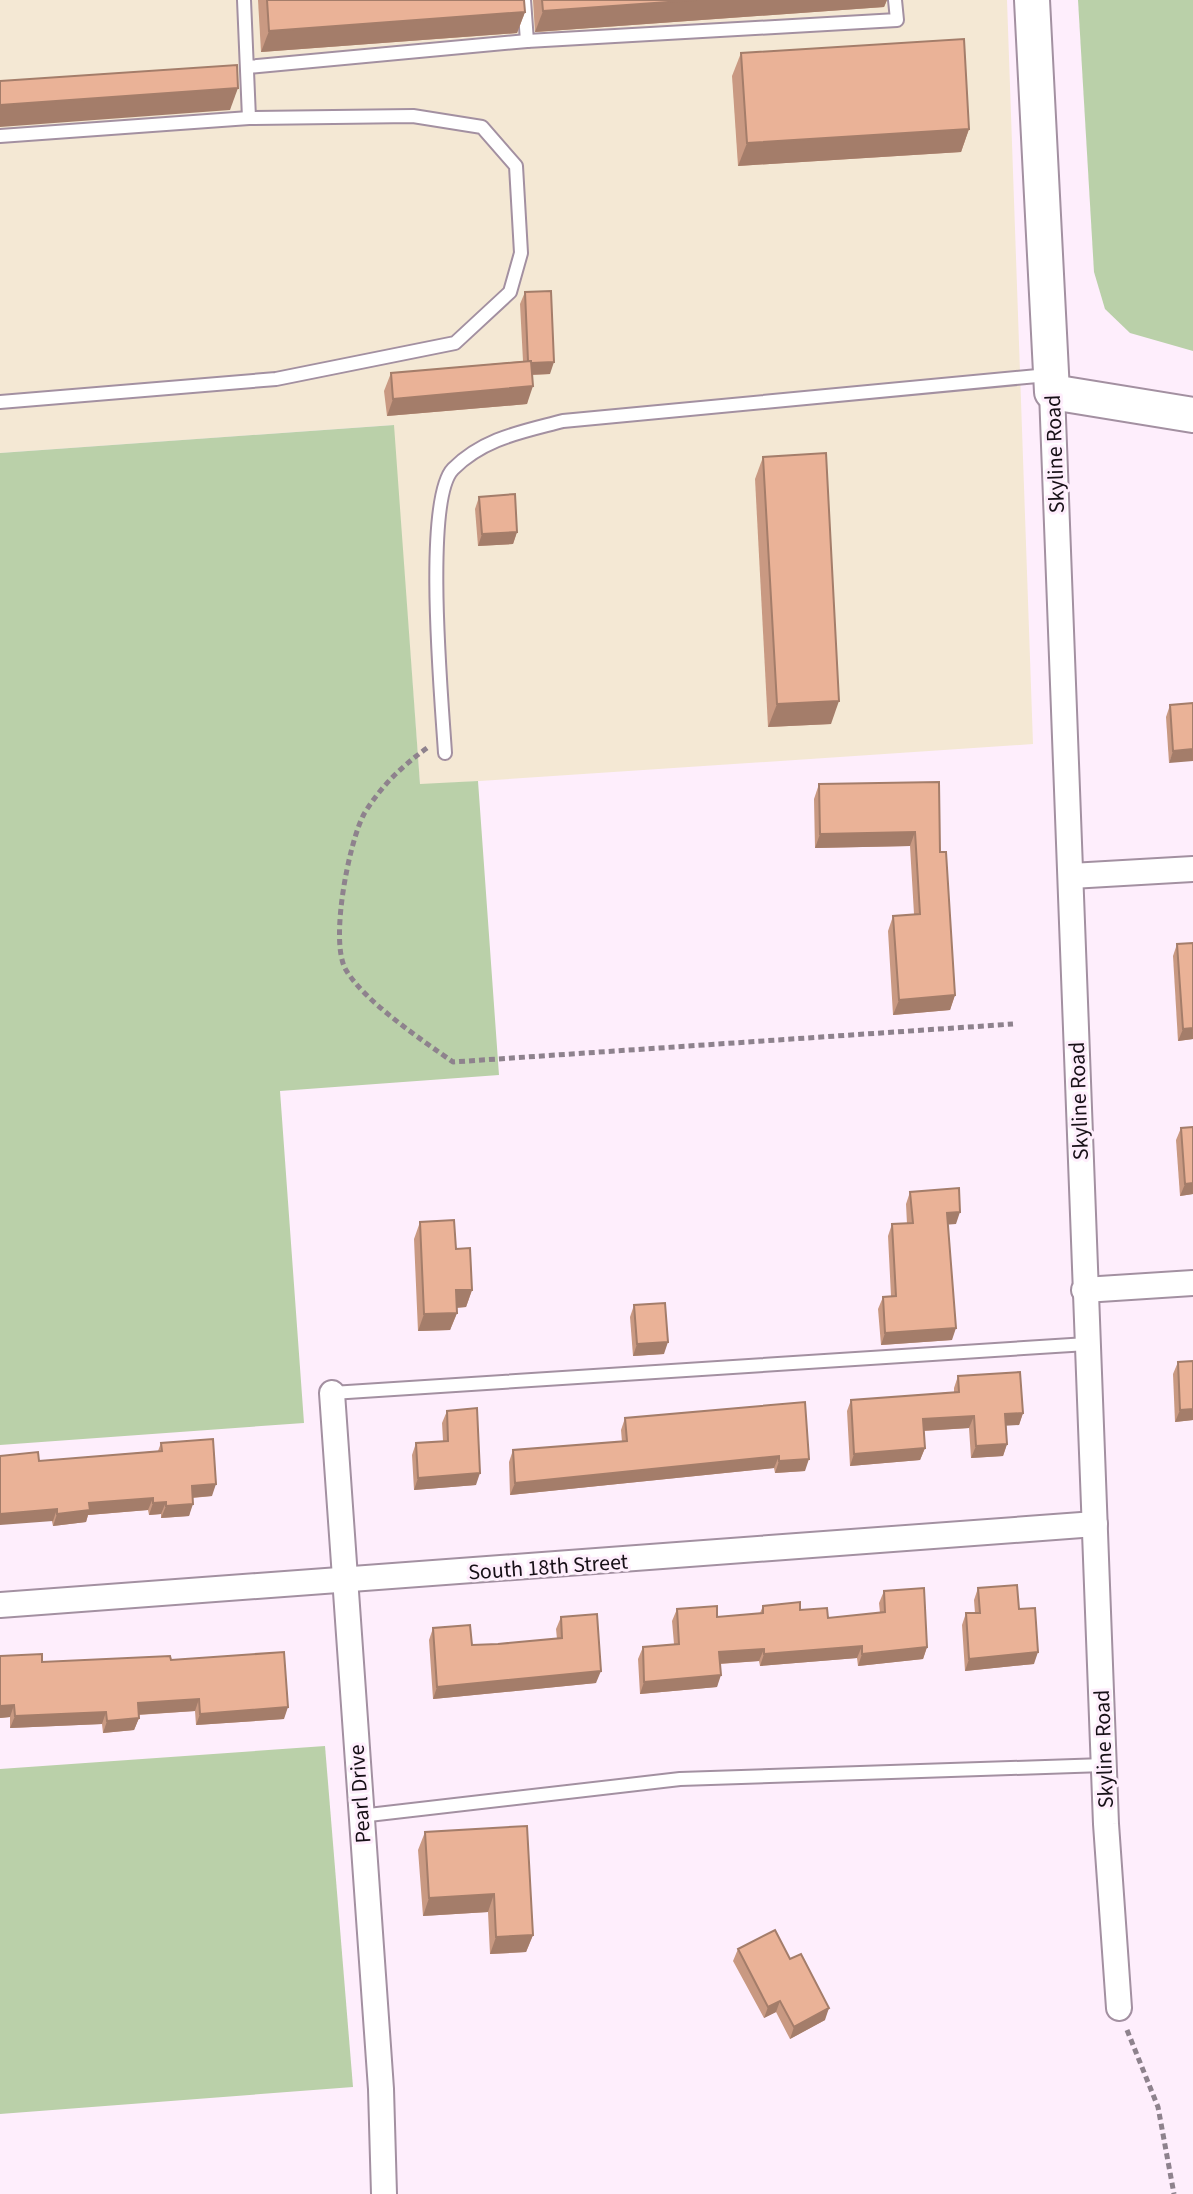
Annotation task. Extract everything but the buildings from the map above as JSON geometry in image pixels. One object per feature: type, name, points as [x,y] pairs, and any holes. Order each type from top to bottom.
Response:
[{"type":"main road","name":"Skyline Road","points":[[1032,0],[1051,383]]},
{"type":"main road","points":[[1051,383],[1193,415]]},
{"type":"street","name":"Skyline Road","points":[[1051,383],[1084,1290],[1104,1765],[1119,2008]]},
{"type":"street","points":[[1071,876],[1193,869]]},
{"type":"street","points":[[1084,1290],[1193,1283]]},
{"type":"street","name":"Pearl Drive","points":[[332,1393],[381,2089],[384,2194]]},
{"type":"street","name":"South 18th Street","points":[[0,1605],[1095,1524]]},
{"type":"lane","points":[[244,0],[249,118]]},
{"type":"lane","points":[[524,0],[527,41]]},
{"type":"lane","points":[[247,67],[527,41],[897,20],[895,0]]},
{"type":"lane","points":[[0,136],[249,118],[413,116],[482,127],[516,166],[521,253],[510,292],[455,343],[276,379],[0,402]]},
{"type":"lane","points":[[445,753],[436,614],[440,500],[451,471],[489,441],[563,421],[1051,383]]},
{"type":"lane","points":[[332,1393],[1087,1344]]},
{"type":"lane","points":[[360,1816],[680,1779],[1104,1765]]},
{"type":"path","points":[[444,736],[394,772],[363,816],[345,877],[339,929],[345,969],[395,1020],[453,1062],[1013,1024]]},
{"type":"path","points":[[1119,2008],[1158,2107],[1174,2194]]},
{"type":"shaded area","points":[[0,0],[1007,0],[1033,744],[420,785],[393,425],[0,453]]},
{"type":"green space","points":[[1078,0],[1193,0],[1193,351],[1130,333],[1105,309],[1094,272]]},
{"type":"green space","points":[[394,425],[420,784],[478,781],[499,1075],[280,1091],[304,1423],[0,1445],[0,453]]},
{"type":"green space","points":[[325,1746],[353,2087],[0,2114],[0,1769]]}]
